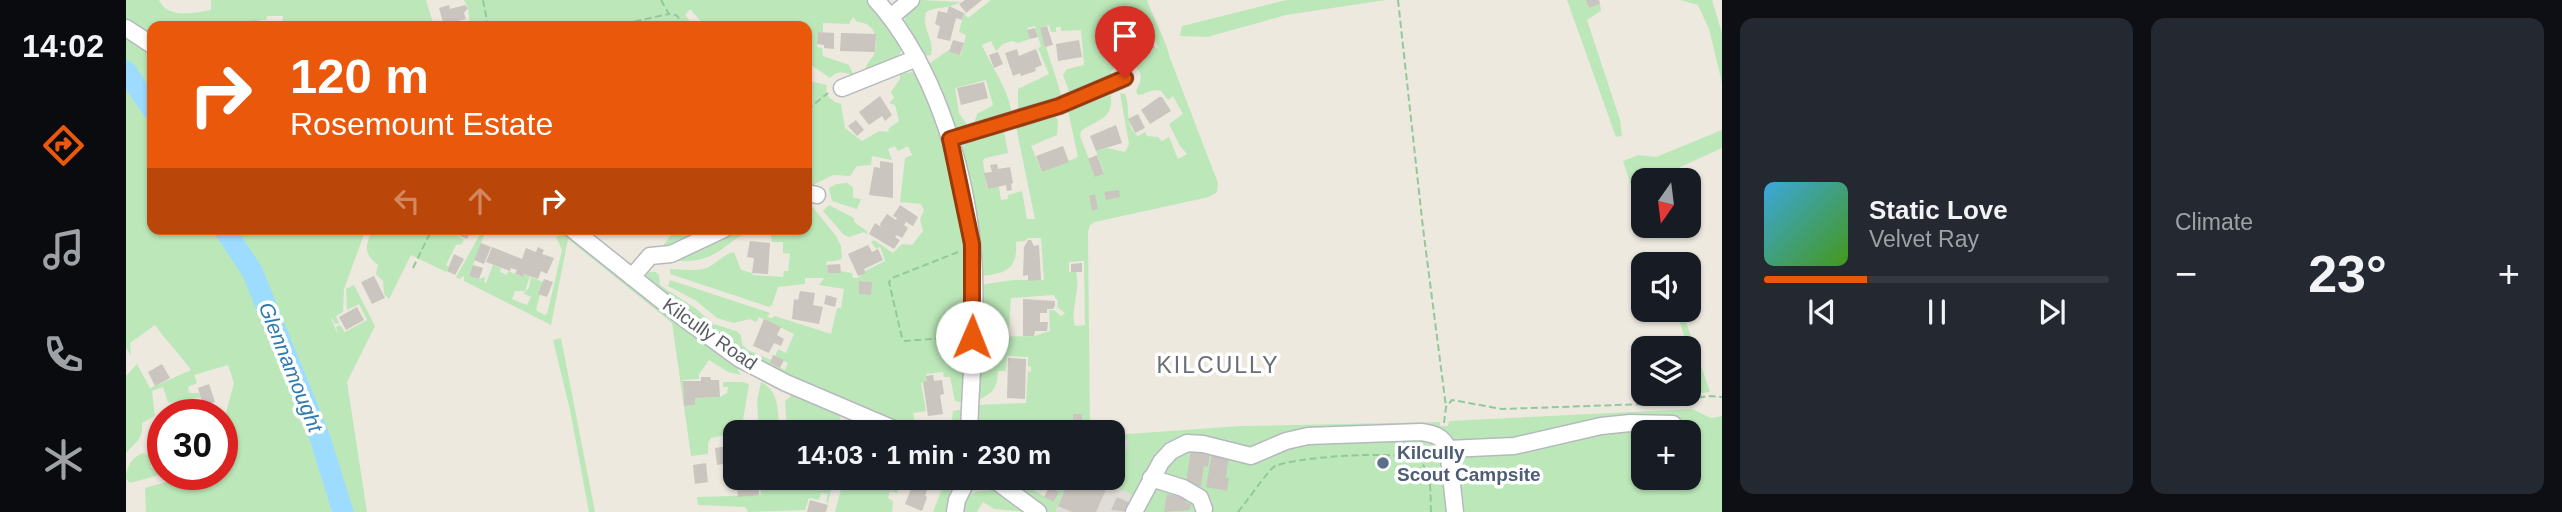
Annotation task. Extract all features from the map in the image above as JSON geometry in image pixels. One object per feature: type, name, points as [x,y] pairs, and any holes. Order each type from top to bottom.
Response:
[{"type":"street","points":[[876,0],[891,17],[917,58],[950,139],[972,244],[969,420]]},
{"type":"street","points":[[891,17],[911,0]]},
{"type":"street","points":[[126,28],[147,42]]},
{"type":"street","points":[[835,90],[917,58]]},
{"type":"street","points":[[950,139],[1059,106],[1125,78]]},
{"type":"street","name":"Kilcully Road","points":[[580,235],[685,319],[748,364],[874,420]]},
{"type":"street","points":[[632,277],[650,256],[671,254],[711,235]]},
{"type":"street","points":[[1446,445],[1487,449],[1514,446],[1601,426],[1631,423]]},
{"type":"street","points":[[1134,512],[1151,478],[1171,451],[1186,443],[1203,444],[1251,456],[1286,441],[1308,436],[1421,432],[1435,434],[1446,445],[1455,512]]},
{"type":"street","points":[[1151,478],[1183,488],[1199,498],[1204,509]]},
{"type":"street","points":[[955,512],[962,490]]},
{"type":"street","points":[[1008,490],[1038,512]]},
{"type":"path","points":[[483,0],[487,21]]},
{"type":"path","points":[[661,0],[669,14]]},
{"type":"path","points":[[1398,0],[1446,407],[1443,426],[1446,445]]},
{"type":"path","points":[[637,21],[669,14],[676,15],[681,21]]},
{"type":"path","points":[[812,106],[835,90]]},
{"type":"path","points":[[413,268],[429,235]]},
{"type":"path","points":[[961,253],[955,252],[892,278],[889,282],[902,338],[905,341],[963,337],[961,332]]},
{"type":"path","points":[[1446,407],[1452,400],[1502,409],[1647,404],[1710,396],[1722,397]]},
{"type":"path","points":[[1238,512],[1272,467],[1314,457],[1405,455],[1421,462],[1429,475],[1432,512]]},
{"type":"shaded area","points":[[1125,440],[1129,440],[1136,496],[1129,512],[1055,512],[1065,490],[1125,490]]},
{"type":"green space","points":[[126,0],[159,0],[168,10],[182,13],[211,10],[211,0],[426,0],[432,21],[282,21],[283,16],[267,16],[266,20],[253,21],[147,21],[147,38],[126,24]]},
{"type":"green space","points":[[464,0],[866,0],[902,45],[894,60],[865,71],[876,46],[871,27],[857,22],[853,17],[849,24],[823,23],[823,32],[818,32],[817,47],[822,48],[823,56],[849,65],[854,76],[841,72],[830,78],[812,65],[812,21],[700,21],[690,9],[685,15],[690,21],[469,21]]},
{"type":"green space","points":[[921,0],[960,2],[926,12],[925,24],[932,49],[931,55],[925,56],[904,21],[908,12]]},
{"type":"green space","points":[[991,0],[1147,0],[1218,183],[1217,192],[1209,197],[1090,225],[1090,420],[974,420],[975,405],[1026,403],[1028,371],[1031,372],[1028,357],[1007,356],[1006,371],[998,371],[994,388],[980,399],[976,397],[977,345],[986,337],[1034,336],[1050,331],[1049,310],[1054,310],[1061,316],[1065,313],[1057,307],[1058,301],[1053,295],[1011,298],[1009,327],[985,330],[978,323],[979,285],[1013,280],[1044,280],[1041,238],[1016,242],[1015,259],[1008,269],[979,276],[960,152],[972,140],[1004,131],[1008,153],[985,158],[983,161],[987,188],[999,187],[1001,200],[1022,191],[1027,219],[1035,219],[1016,127],[1055,115],[1058,121],[1057,135],[1031,146],[1042,172],[1078,157],[1068,111],[1111,95],[1110,110],[1107,114],[1081,131],[1080,136],[1096,177],[1104,173],[1096,151],[1107,148],[1125,152],[1129,144],[1120,93],[1125,94],[1129,122],[1134,132],[1138,136],[1145,132],[1147,136],[1158,137],[1162,141],[1169,137],[1178,159],[1187,154],[1169,124],[1183,114],[1173,96],[1168,100],[1158,90],[1138,95],[1136,91],[1141,76],[1131,60],[1158,47],[1150,25],[1139,28],[1135,21],[1118,17],[1119,12],[1115,11],[1114,18],[1103,16],[1100,42],[1112,44],[1117,48],[1115,50],[1119,64],[1112,70],[1110,77],[1070,94],[1063,75],[1067,69],[1084,65],[1081,30],[1061,31],[1061,27],[1056,27],[1056,32],[1051,32],[1049,25],[1040,28],[1062,97],[1020,112],[1018,89],[1049,74],[1038,48],[1041,47],[1035,26],[1027,28],[1030,39],[1003,44],[996,51],[991,41],[982,45],[1003,87],[1012,114],[974,124],[977,114],[993,105],[986,80],[955,88],[959,113],[968,126],[956,127],[929,64],[950,49],[950,52],[961,55],[966,35],[959,32],[964,13],[968,18]],"holes":[[[1084,261],[1085,325],[1075,326],[1077,279],[1076,272],[1069,272],[1069,262]]]},
{"type":"green space","points":[[1286,0],[1386,0],[1286,15],[1207,37],[1180,36],[1182,26]]},
{"type":"green space","points":[[1567,0],[1586,0],[1589,8],[1600,4],[1601,11],[1587,20],[1620,120],[1622,136],[1616,137]]},
{"type":"green space","points":[[1680,0],[1712,0],[1722,33],[1722,83],[1709,29],[1698,5]]},
{"type":"green space","points":[[126,33],[147,48],[147,235],[364,235],[344,289],[343,312],[336,316],[339,323],[335,324],[331,318],[338,335],[336,327],[340,325],[345,332],[367,320],[359,304],[347,310],[346,289],[354,285],[375,326],[347,382],[367,512],[146,512],[147,487],[147,490],[238,490],[238,399],[230,399],[234,383],[228,365],[194,375],[197,383],[188,387],[189,393],[199,393],[201,397],[167,399],[163,387],[152,391],[153,399],[147,399],[147,420],[142,423],[140,437],[126,453],[126,376],[137,364],[150,388],[191,370],[155,325],[130,343],[131,356],[126,348]]},
{"type":"green space","points":[[912,72],[920,79],[942,140],[968,260],[963,403],[955,401],[950,377],[944,377],[943,372],[926,374],[927,381],[921,383],[926,411],[913,413],[914,420],[884,420],[760,366],[644,279],[649,272],[656,272],[660,285],[714,324],[736,331],[748,350],[771,360],[770,363],[785,370],[788,363],[775,356],[778,349],[786,353],[794,334],[759,317],[756,322],[750,319],[734,323],[717,318],[695,300],[668,286],[670,280],[770,313],[767,317],[775,316],[831,334],[837,308],[841,308],[844,289],[819,285],[824,278],[805,278],[805,284],[778,287],[769,307],[670,274],[670,269],[705,269],[734,252],[741,270],[753,275],[783,277],[784,271],[788,271],[790,254],[783,253],[783,242],[772,242],[771,235],[812,235],[812,206],[841,246],[842,258],[826,262],[828,273],[841,271],[852,273],[853,278],[858,278],[865,271],[885,261],[880,247],[876,249],[871,242],[874,240],[893,253],[902,244],[912,245],[923,231],[920,219],[924,210],[921,204],[900,202],[905,158],[912,155],[908,146],[898,151],[895,146],[888,149],[892,160],[872,156],[871,165],[857,166],[850,176],[833,175],[812,186],[812,83],[827,85],[829,97],[841,104],[845,128],[862,141],[879,131],[889,132],[888,129],[899,121],[895,105],[889,103],[894,98],[891,92],[900,79],[900,74]]},
{"type":"green space","points":[[1722,130],[1722,148],[1678,168],[1631,168],[1631,185],[1623,161],[1638,155],[1656,157]]},
{"type":"green space","points":[[847,183],[853,187],[853,198],[861,199],[857,209],[832,201],[829,188]]},
{"type":"green space","points":[[829,205],[854,218],[854,222],[868,232],[849,237],[844,235],[823,211]]},
{"type":"green space","points":[[371,235],[456,235],[464,239],[462,244],[456,245],[446,265],[449,267],[446,272],[411,255],[389,299],[384,294],[383,281],[376,274],[378,265],[370,257],[367,245]]},
{"type":"green space","points":[[480,235],[484,235],[469,276],[479,279],[485,277],[486,283],[493,265],[501,268],[500,272],[507,275],[508,271],[522,277],[524,274],[530,276],[525,291],[515,291],[512,299],[527,305],[531,297],[523,293],[529,288],[531,277],[543,282],[536,310],[547,314],[562,250],[556,237],[569,235],[740,365],[738,370],[741,375],[728,372],[709,360],[699,374],[699,379],[683,380],[684,406],[695,405],[695,398],[720,397],[727,393],[728,387],[723,387],[723,382],[743,382],[749,384],[743,420],[723,420],[723,435],[711,438],[708,454],[691,456],[672,323],[568,239],[551,325],[464,281],[464,276],[459,279],[456,277]]},
{"type":"green space","points":[[671,235],[707,235],[669,253],[663,246]]},
{"type":"green space","points":[[718,235],[744,235],[703,259],[668,261]]},
{"type":"green space","points":[[1680,322],[1686,322],[1691,336],[1684,336]]},
{"type":"green space","points":[[561,338],[595,512],[589,512],[570,410],[553,340]]},
{"type":"green space","points":[[1701,366],[1710,392],[1702,393],[1701,390]]},
{"type":"green space","points":[[761,382],[775,397],[779,420],[758,420],[757,401]]},
{"type":"green space","points":[[795,393],[839,412],[841,420],[786,420],[785,401]]},
{"type":"green space","points":[[966,409],[965,420],[952,420],[953,411]]},
{"type":"green space","name":"Kilcully Scout Campsite","points":[[1692,409],[1711,418],[1722,416],[1722,512],[1129,512],[1135,496],[1122,490],[1125,490],[1125,454],[1129,440],[1125,440],[1125,434],[1241,426],[1440,422],[1440,426],[1448,426],[1449,421]]},
{"type":"green space","points":[[143,453],[147,454],[147,478],[130,483],[126,475],[128,467]]},
{"type":"green space","points":[[761,490],[831,490],[828,503],[828,494],[821,493],[819,500],[809,498],[805,510],[748,512],[745,507],[698,505],[697,497],[761,495]]},
{"type":"green space","points":[[841,490],[898,490],[897,493],[890,491],[888,498],[893,501],[892,512],[835,512]]},
{"type":"green space","points":[[941,490],[951,490],[946,512],[933,512]]},
{"type":"green space","points":[[998,490],[1028,512],[994,509],[983,502],[977,512],[963,512],[971,495],[978,491]]},
{"type":"green space","points":[[1033,490],[1054,502],[1059,492],[1055,490],[1065,490],[1055,512],[1048,512],[1020,491]]},
{"type":"building","points":[[965,0],[982,0],[966,13],[959,4]]},
{"type":"building","points":[[1586,0],[1599,0],[1600,4],[1589,8]]},
{"type":"building","points":[[449,5],[450,9],[465,5],[468,8],[464,13],[466,19],[443,21],[439,8]]},
{"type":"building","points":[[949,6],[964,13],[962,20],[956,18],[950,41],[937,38],[940,26],[935,24],[938,11],[947,13]]},
{"type":"building","points":[[1105,22],[1129,24],[1127,43],[1103,41]]},
{"type":"building","points":[[1047,26],[1053,45],[1045,47],[1040,28]]},
{"type":"building","points":[[1035,28],[1038,37],[1030,39],[1027,30]]},
{"type":"building","points":[[818,32],[834,33],[834,49],[817,44]]},
{"type":"building","points":[[841,33],[876,34],[875,52],[840,51]]},
{"type":"building","points":[[1151,36],[1155,48],[1145,52],[1140,40]]},
{"type":"building","points":[[953,40],[964,43],[960,55],[949,52]]},
{"type":"building","points":[[1079,40],[1082,57],[1058,61],[1056,44]]},
{"type":"building","points":[[1017,49],[1019,56],[1036,49],[1042,65],[1035,68],[1036,71],[1013,76],[1005,53]]},
{"type":"building","points":[[998,52],[1003,64],[994,68],[989,55]]},
{"type":"building","points":[[984,82],[988,98],[961,105],[957,88]]},
{"type":"building","points":[[880,96],[892,115],[885,121],[882,116],[869,125],[859,112]]},
{"type":"building","points":[[1162,97],[1171,111],[1150,124],[1141,110]]},
{"type":"building","points":[[1138,114],[1145,128],[1135,133],[1128,119]]},
{"type":"building","points":[[856,120],[864,130],[857,136],[848,126]]},
{"type":"building","points":[[1116,125],[1122,143],[1096,151],[1090,136]]},
{"type":"building","points":[[1063,146],[1069,162],[1042,172],[1036,156]]},
{"type":"building","points":[[1097,155],[1104,174],[1095,177],[1088,159]]},
{"type":"building","points":[[880,161],[893,163],[893,198],[869,195],[874,167],[880,168]]},
{"type":"building","points":[[997,164],[998,169],[1010,167],[1012,190],[1007,191],[1006,185],[988,189],[984,173],[992,172],[990,165]]},
{"type":"building","points":[[1119,190],[1120,197],[1106,200],[1104,192]]},
{"type":"building","points":[[1095,194],[1098,209],[1092,211],[1089,196]]},
{"type":"building","points":[[900,205],[918,217],[913,226],[906,222],[904,225],[908,228],[902,238],[897,235],[895,237],[900,240],[894,249],[869,234],[875,223],[881,227],[880,224],[887,214],[896,220],[893,216]]},
{"type":"building","points":[[1028,240],[1031,240],[1034,246],[1039,245],[1041,280],[1028,281],[1028,275],[1023,276],[1024,247]]},
{"type":"building","points":[[750,241],[770,243],[768,274],[752,273],[754,258],[747,257]]},
{"type":"building","points":[[481,243],[491,247],[484,264],[474,260]]},
{"type":"building","points":[[868,245],[872,252],[878,249],[883,260],[864,269],[866,273],[858,276],[848,254]]},
{"type":"building","points":[[492,247],[522,259],[526,248],[536,252],[538,247],[544,250],[542,254],[554,258],[547,274],[541,271],[538,279],[524,274],[523,277],[515,274],[517,270],[511,268],[510,271],[486,262]]},
{"type":"building","points":[[454,254],[464,259],[455,275],[447,271]]},
{"type":"building","points":[[1082,263],[1082,272],[1071,272],[1071,264]]},
{"type":"building","points":[[840,264],[841,273],[828,273],[827,265]]},
{"type":"building","points":[[473,265],[483,268],[479,279],[469,276]]},
{"type":"building","points":[[374,276],[385,298],[372,304],[361,282]]},
{"type":"building","points":[[544,279],[553,282],[547,297],[538,294]]},
{"type":"building","points":[[859,281],[872,282],[871,295],[859,294]]},
{"type":"building","points":[[800,291],[815,293],[813,305],[823,307],[819,324],[792,319],[794,299],[798,300]]},
{"type":"building","points":[[826,295],[837,298],[835,307],[824,304]]},
{"type":"building","points":[[1023,299],[1055,301],[1053,309],[1040,313],[1040,322],[1048,322],[1047,331],[1035,331],[1034,336],[1023,336]]},
{"type":"building","points":[[357,307],[364,320],[346,330],[339,317]]},
{"type":"building","points":[[764,319],[781,327],[777,335],[784,339],[781,346],[774,343],[769,353],[753,346]]},
{"type":"building","points":[[773,355],[784,360],[780,368],[770,363]]},
{"type":"building","points":[[1008,358],[1026,359],[1025,399],[1007,398]]},
{"type":"building","points":[[162,364],[170,378],[155,386],[148,372]]},
{"type":"building","points":[[933,375],[934,381],[942,380],[944,394],[940,395],[943,414],[928,416],[923,382],[927,381],[926,376]]},
{"type":"building","points":[[701,377],[719,380],[720,397],[695,398],[695,405],[684,406],[683,381],[701,381]]},
{"type":"building","points":[[209,384],[214,399],[201,399],[198,388]]},
{"type":"building","points":[[1073,414],[1082,414],[1082,420],[1073,420]]},
{"type":"building","points":[[723,447],[723,464],[717,465],[715,448]]},
{"type":"building","points":[[1191,449],[1210,452],[1208,467],[1204,466],[1201,486],[1186,484]]},
{"type":"building","points":[[1212,453],[1229,456],[1227,491],[1206,487]]},
{"type":"building","points":[[706,463],[708,482],[695,484],[693,465]]},
{"type":"building","points":[[737,490],[759,490],[759,495],[738,497]]},
{"type":"building","points":[[911,490],[927,490],[922,511],[905,504]]},
{"type":"building","points":[[1048,490],[1059,492],[1054,502],[1044,497]]},
{"type":"building","points":[[1065,490],[1106,490],[1096,512],[1072,512],[1058,506]]},
{"type":"building","points":[[1167,494],[1187,498],[1186,503],[1191,504],[1190,510],[1164,512]]},
{"type":"building","points":[[1117,497],[1132,504],[1129,512],[1111,510]]},
{"type":"building","points":[[810,500],[828,505],[826,512],[807,512]]},
{"type":"waterway","name":"Glennamought","points":[[126,71],[147,102]]},
{"type":"waterway","name":"Glennamought","points":[[228,235],[252,271],[320,438],[343,512]]},
{"type":"place","name":"Kilcully Scout Campsite","points":[[1383,463]]},
{"type":"district","name":"KILCULLY","points":[[1218,365]]},
{"type":"route","points":[[972,337],[972,244],[950,139],[1059,106],[1125,78]]}]
